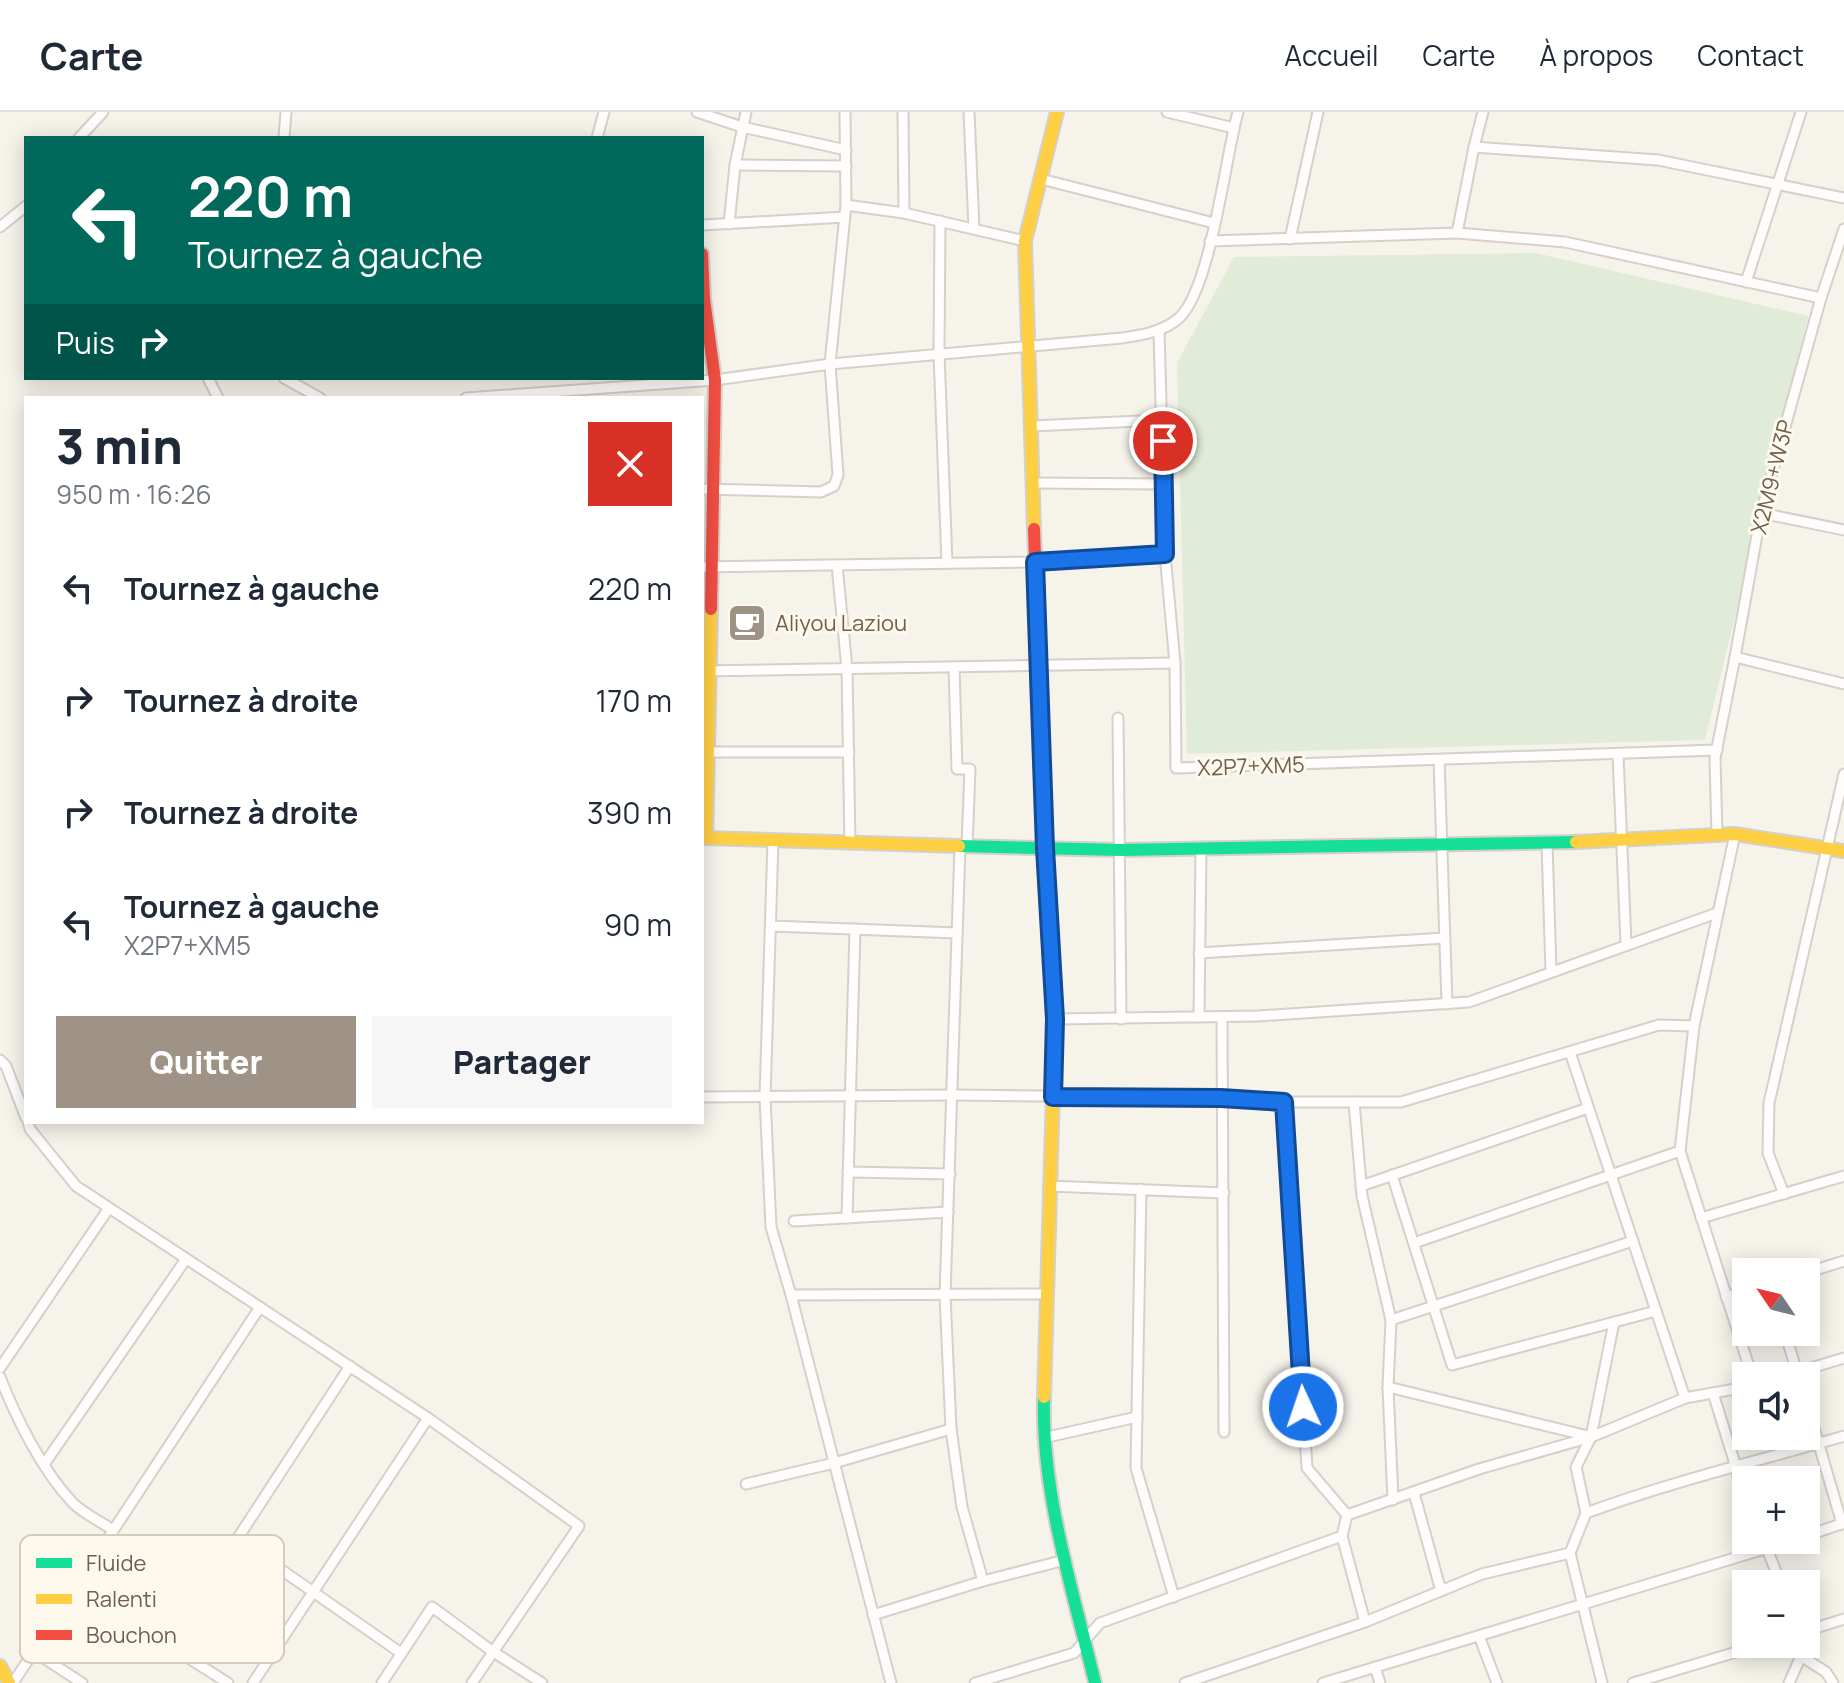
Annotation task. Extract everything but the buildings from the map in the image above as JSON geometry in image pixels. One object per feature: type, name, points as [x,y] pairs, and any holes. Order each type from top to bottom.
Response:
[{"type":"street","points":[[81,136],[103,112]]},
{"type":"street","points":[[284,136],[286,112]]},
{"type":"street","points":[[598,136],[604,112]]},
{"type":"street","points":[[697,112],[742,127],[846,150]]},
{"type":"street","points":[[729,224],[735,165],[746,112]]},
{"type":"street","points":[[708,489],[821,492],[834,486],[838,475],[830,364],[846,205],[845,112]]},
{"type":"street","points":[[903,112],[904,213]]},
{"type":"street","points":[[969,112],[974,229]]},
{"type":"street","points":[[1057,112],[1025,241],[1045,848],[1055,1019],[1043,1438],[1065,1560],[1095,1683]]},
{"type":"street","points":[[1167,112],[1234,128]]},
{"type":"street","points":[[528,396],[715,380],[830,364],[1122,338],[1159,330],[1180,317],[1200,282],[1238,112]]},
{"type":"street","points":[[1290,239],[1318,112]]},
{"type":"street","points":[[1457,233],[1483,112]]},
{"type":"street","points":[[1746,282],[1801,112]]},
{"type":"street","points":[[1474,147],[1658,160],[1844,198]]},
{"type":"street","points":[[735,165],[846,166]]},
{"type":"street","points":[[1041,179],[1214,223]]},
{"type":"street","points":[[846,205],[904,213],[1025,241]]},
{"type":"street","points":[[0,227],[24,208]]},
{"type":"street","points":[[704,225],[845,217]]},
{"type":"street","points":[[940,221],[939,354],[947,563]]},
{"type":"street","name":"X2M9+W3P","points":[[1717,835],[1717,750],[1761,513],[1821,298],[1844,229]]},
{"type":"street","points":[[1210,241],[1457,233],[1565,242],[1821,298]]},
{"type":"street","points":[[704,306],[715,380],[708,489],[704,838],[1120,850],[1547,843],[1735,834],[1844,851]]},
{"type":"street","name":"X2P7+XM5","points":[[1159,330],[1165,554],[1175,663],[1176,768],[1717,750]]},
{"type":"street","points":[[288,380],[316,396]]},
{"type":"street","points":[[1031,426],[1162,420]]},
{"type":"street","points":[[1033,483],[1165,484]]},
{"type":"street","points":[[1761,513],[1844,530]]},
{"type":"street","points":[[707,567],[1035,562],[1165,554]]},
{"type":"street","points":[[837,565],[847,669],[850,844]]},
{"type":"street","points":[[1735,657],[1844,684]]},
{"type":"street","points":[[706,670],[1175,663]]},
{"type":"street","points":[[954,667],[957,769],[970,769],[957,933],[945,1295],[951,1429],[962,1507],[983,1581]]},
{"type":"street","points":[[1118,718],[1121,1019]]},
{"type":"street","points":[[705,752],[849,752]]},
{"type":"street","points":[[1618,754],[1626,944]]},
{"type":"street","points":[[1439,760],[1447,1004]]},
{"type":"street","points":[[1784,1194],[1768,1153],[1769,1103],[1844,774]]},
{"type":"street","points":[[1735,834],[1694,1026],[1680,1151],[1747,1362]]},
{"type":"street","points":[[773,841],[765,1097],[771,1227],[891,1683]]},
{"type":"street","points":[[1547,843],[1551,972]]},
{"type":"street","points":[[1199,1017],[1201,848]]},
{"type":"street","points":[[1055,1019],[1222,1017],[1469,1002],[1717,913]]},
{"type":"street","points":[[771,926],[957,933]]},
{"type":"street","points":[[847,1218],[855,929]]},
{"type":"street","points":[[1199,953],[1445,938]]},
{"type":"street","points":[[1222,1017],[1224,1432]]},
{"type":"street","points":[[704,1097],[952,1095],[1401,1102],[1659,1025],[1694,1026]]},
{"type":"street","points":[[1570,1052],[1685,1398]]},
{"type":"street","points":[[0,1060],[6,1066],[24,1112]]},
{"type":"street","points":[[1284,1102],[1307,1468],[1347,1515]]},
{"type":"street","points":[[1354,1102],[1361,1186],[1391,1320],[1388,1387],[1393,1500]]},
{"type":"street","points":[[1361,1186],[1588,1108]]},
{"type":"street","points":[[28,1124],[76,1186],[428,1418],[579,1526],[472,1683]]},
{"type":"street","points":[[1414,1243],[1680,1151]]},
{"type":"street","points":[[848,1172],[950,1174]]},
{"type":"street","points":[[1392,1175],[1452,1365],[1656,1311]]},
{"type":"street","points":[[1701,1218],[1844,1176]]},
{"type":"street","points":[[1049,1186],[1224,1193]]},
{"type":"street","points":[[1141,1189],[1136,1468],[1174,1597]]},
{"type":"street","points":[[0,1368],[109,1208]]},
{"type":"street","points":[[794,1221],[948,1212]]},
{"type":"street","points":[[1391,1320],[1633,1241]]},
{"type":"street","points":[[45,1463],[186,1259]]},
{"type":"street","points":[[1820,1269],[1844,1261]]},
{"type":"street","points":[[791,1295],[1047,1294]]},
{"type":"street","points":[[1726,1297],[1732,1295]]},
{"type":"street","points":[[110,1535],[260,1307]]},
{"type":"street","points":[[1602,1683],[1570,1553],[1586,1513],[1576,1467],[1591,1437],[1614,1322]]},
{"type":"street","points":[[1820,1366],[1844,1358]]},
{"type":"street","points":[[240,1535],[350,1366]]},
{"type":"street","points":[[0,1377],[13,1411],[73,1503],[113,1530]]},
{"type":"street","points":[[1388,1387],[1591,1437]]},
{"type":"street","points":[[1347,1515],[1479,1469],[1591,1437],[1685,1398],[1732,1390]]},
{"type":"street","points":[[1713,1393],[1736,1466]]},
{"type":"street","points":[[1043,1438],[1137,1417]]},
{"type":"street","points":[[284,1636],[428,1418]]},
{"type":"street","points":[[746,1484],[834,1463],[951,1429]]},
{"type":"street","points":[[1820,1531],[1843,1523],[1820,1443],[1844,1436]]},
{"type":"street","points":[[1740,1466],[1796,1450]]},
{"type":"street","points":[[1586,1513],[1647,1491],[1732,1468]]},
{"type":"street","points":[[1414,1493],[1441,1591]]},
{"type":"street","points":[[1347,1515],[1342,1536],[1365,1622]]},
{"type":"street","points":[[975,1683],[1074,1653],[1100,1623],[1342,1536]]},
{"type":"street","points":[[1185,1683],[1365,1622],[1482,1574],[1570,1553]]},
{"type":"street","points":[[1323,1683],[1753,1554]]},
{"type":"street","points":[[873,1615],[1065,1560]]},
{"type":"street","points":[[284,1571],[401,1653]]},
{"type":"street","points":[[382,1683],[432,1607],[542,1683]]},
{"type":"street","points":[[1820,1627],[1844,1619]]},
{"type":"street","points":[[1479,1636],[1497,1683]]},
{"type":"street","points":[[1633,1683],[1665,1678],[1732,1655]]},
{"type":"street","points":[[1789,1683],[1800,1658]]},
{"type":"street","points":[[1804,1658],[1826,1672],[1833,1683]]},
{"type":"street","points":[[0,1666],[11,1683],[25,1663]]},
{"type":"street","points":[[51,1663],[82,1683]]},
{"type":"street","points":[[196,1663],[228,1683]]},
{"type":"street","points":[[253,1683],[266,1663]]},
{"type":"street","points":[[1375,1667],[1380,1683]]},
{"type":"green space","points":[[1536,253],[1808,316],[1705,740],[1187,754],[1177,363],[1234,257]]},
{"type":"traffic: fast","points":[[959,846],[1120,850],[1576,842]]},
{"type":"traffic: fast","points":[[1044,1397],[1044,1433],[1053,1505],[1095,1683]]},
{"type":"traffic: slow","points":[[1034,529],[1025,241],[1057,112]]},
{"type":"traffic: slow","points":[[711,609],[706,838],[959,846]]},
{"type":"traffic: slow","points":[[1576,842],[1735,834],[1844,851]]},
{"type":"traffic: slow","points":[[1044,1397],[1054,1057]]},
{"type":"traffic: slow","points":[[0,1666],[9,1683]]},
{"type":"traffic: jam","points":[[704,299],[715,380],[711,609]]},
{"type":"traffic: jam","points":[[1034,529],[1045,848],[1055,1019],[1054,1057]]},
{"type":"place","name":"Aliyou Laziou","points":[[747,623]]},
{"type":"route","points":[[1163,441],[1165,554],[1035,562],[1045,848],[1055,1019],[1053,1097],[1221,1098],[1284,1102],[1303,1407]]}]
